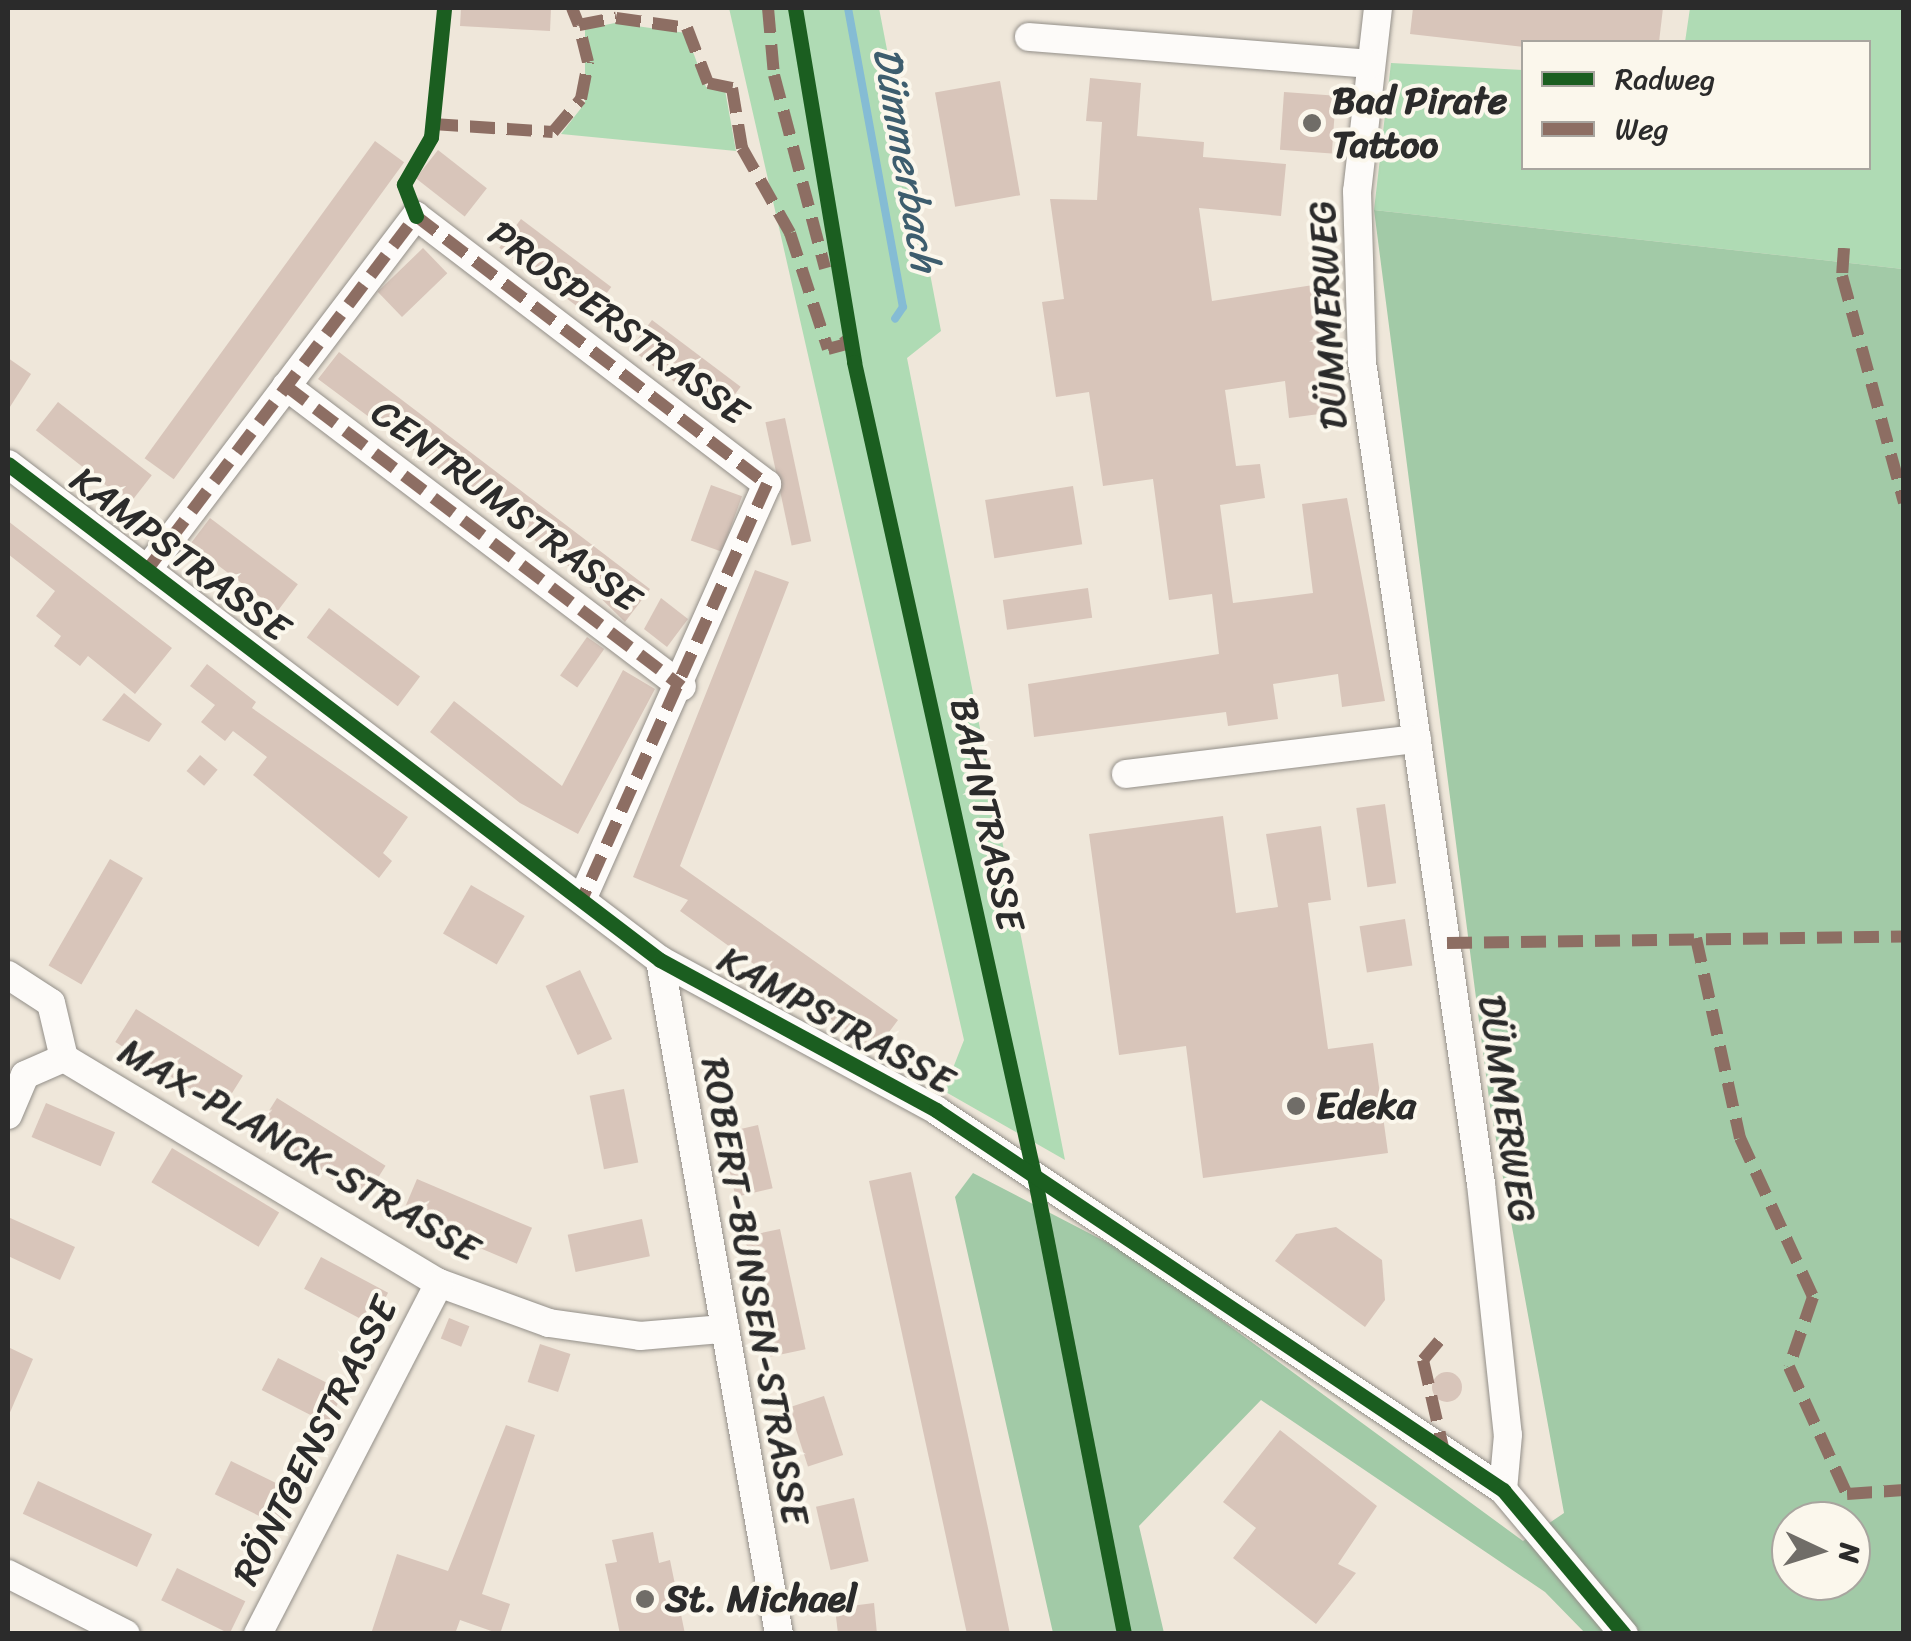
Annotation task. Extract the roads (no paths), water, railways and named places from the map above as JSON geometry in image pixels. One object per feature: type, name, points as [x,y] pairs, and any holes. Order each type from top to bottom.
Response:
[{"type":"street","name":"DÜMMERWEG","points":[[1378,8],[1356,208],[1362,362],[1483,1204],[1508,1435],[1502,1490]]},
{"type":"street","points":[[1028,37],[1370,64]]},
{"type":"street","name":"PROSPERSTRASSE","points":[[147,570],[416,216],[767,484],[682,686],[582,899]]},
{"type":"street","name":"CENTRUMSTRASSE","points":[[286,386],[682,686]]},
{"type":"street","name":"KAMPSTRASSE","points":[[8,464],[660,960],[936,1110],[1502,1490],[1624,1634]]},
{"type":"street","points":[[1126,774],[1417,739]]},
{"type":"street","name":"ROBERT-BUNSEN-STRASSE","points":[[660,960],[721,1330],[778,1634]]},
{"type":"street","name":"MAX-PLANCK-STRASSE","points":[[8,974],[51,1004],[64,1058],[438,1283],[550,1323],[640,1336],[721,1330]]},
{"type":"street","points":[[8,1115],[24,1075],[64,1058]]},
{"type":"street","name":"RÖNTGENSTRASSE","points":[[258,1634],[438,1283]]},
{"type":"street","points":[[8,1574],[126,1634]]},
{"type":"waterway","name":"Dümmerbach","points":[[848,8],[903,307],[895,319]]},
{"type":"place","name":"Bad Pirate Tattoo","points":[[1312,123]]},
{"type":"place","name":"Edeka","points":[[1296,1106]]},
{"type":"place","name":"St. Michael","points":[[645,1599]]}]
